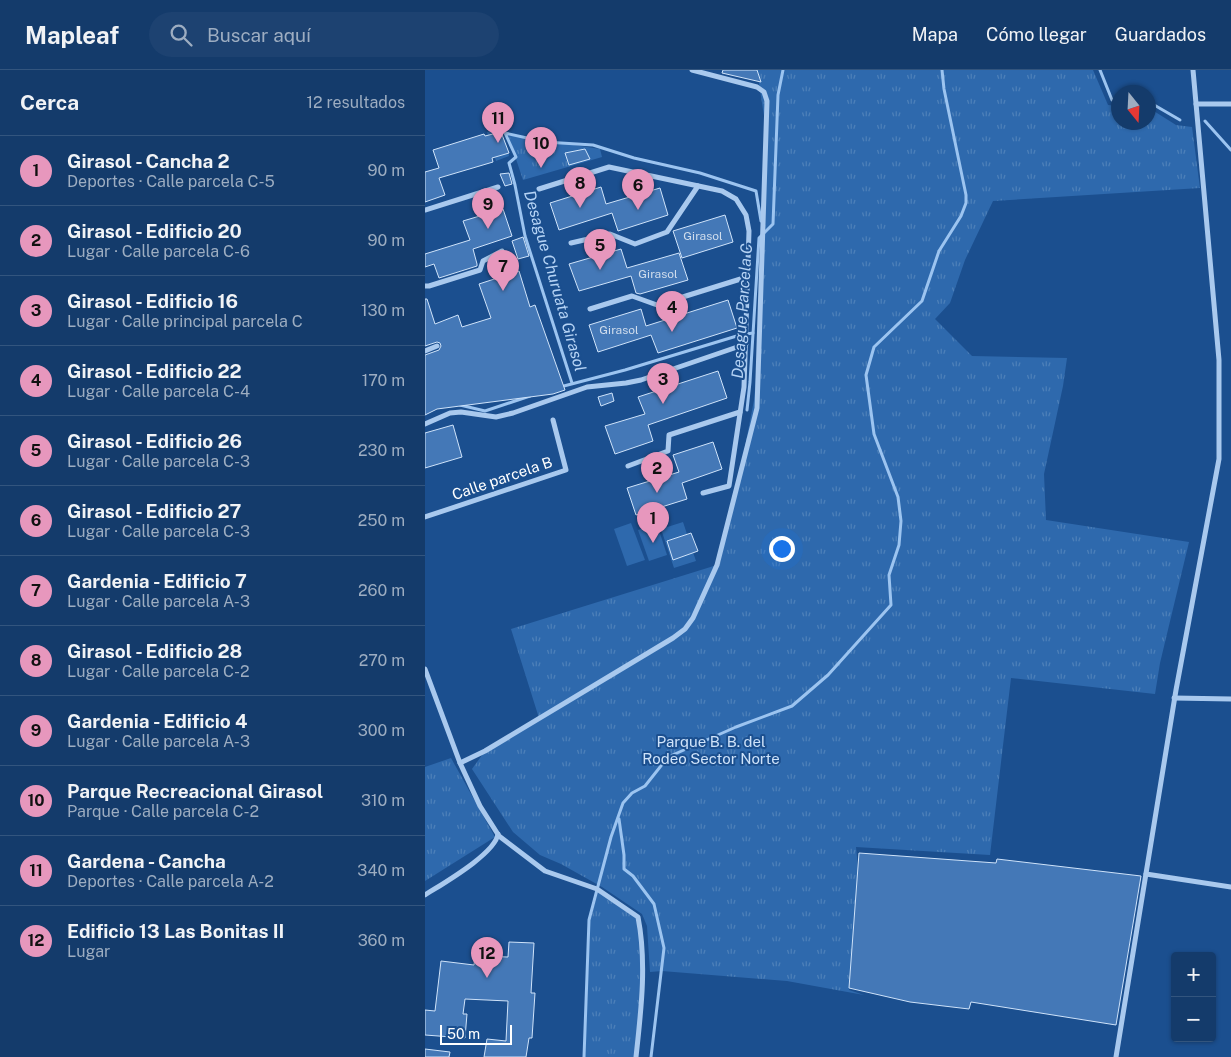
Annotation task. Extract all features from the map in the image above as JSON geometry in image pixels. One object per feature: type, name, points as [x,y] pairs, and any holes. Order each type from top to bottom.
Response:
[{"type":"street","points":[[460,763],[485,751],[685,629],[693,618],[717,565],[757,408],[767,101],[764,92],[757,87],[692,70]]},
{"type":"street","points":[[1116,1057],[1174,698],[1219,459],[1219,360],[1193,70]]},
{"type":"street","points":[[1196,104],[1231,104]]},
{"type":"street","points":[[539,189],[609,168],[722,191],[737,199],[745,215],[749,231],[744,387],[729,486],[703,493]]},
{"type":"street","points":[[571,243],[610,234],[635,244],[667,232],[698,186]]},
{"type":"street","points":[[425,210],[498,187]]},
{"type":"street","points":[[425,286],[475,272],[482,266],[483,261],[502,251]]},
{"type":"street","points":[[591,309],[632,296],[657,305],[747,277]]},
{"type":"street","points":[[425,424],[450,413],[461,412],[496,417],[513,413],[587,387],[641,380],[746,344]]},
{"type":"street","points":[[425,351],[437,346]]},
{"type":"street","points":[[628,466],[668,451],[669,435],[740,412]]},
{"type":"street","name":"Calle parcela B","points":[[425,517],[566,470],[553,420]]},
{"type":"street","points":[[425,669],[460,763],[480,806],[498,834],[545,871],[597,889],[637,917],[641,931],[643,993],[636,1057]]},
{"type":"street","points":[[1174,698],[1231,699]]},
{"type":"street","points":[[425,895],[477,861],[498,839],[498,834]]},
{"type":"street","points":[[1146,874],[1231,887]]},
{"type":"green space","name":"Parque B. B. del Rodeo Sector Norte","points":[[757,70],[1093,70],[1108,105],[1111,105],[1111,130],[1156,130],[1156,112],[1176,125],[1192,127],[1200,188],[993,201],[965,260],[950,303],[935,319],[972,356],[1067,358],[1063,386],[1044,474],[1046,520],[1189,542],[1160,663],[1155,694],[1011,678],[990,855],[856,847],[858,868],[849,990],[864,995],[787,981],[662,971],[650,972],[647,926],[642,914],[602,887],[561,864],[540,855],[513,832],[472,769],[485,751],[539,718],[511,629],[717,565],[735,499],[754,400],[760,332],[766,129]]},
{"type":"green space","points":[[500,128],[509,156],[496,161],[487,132]]},
{"type":"green space","points":[[508,135],[600,149],[602,157],[523,180]]},
{"type":"green space","points":[[683,522],[696,561],[674,568],[661,529]]},
{"type":"green space","points":[[631,523],[645,560],[627,566],[614,529]]},
{"type":"green space","points":[[657,524],[667,555],[649,561],[638,530]]},
{"type":"green space","points":[[451,758],[495,837],[425,881],[425,767]]},
{"type":"green space","points":[[598,892],[636,918],[641,952],[641,970],[635,1057],[585,1057],[590,921]]},
{"type":"building","points":[[723,70],[757,70],[761,82],[722,73]]},
{"type":"building","points":[[501,132],[509,153],[492,158],[493,162],[439,178],[445,195],[425,202],[425,172],[439,168],[433,150],[484,134],[485,136]]},
{"type":"building","points":[[585,149],[590,159],[569,165],[565,153]]},
{"type":"building","points":[[509,173],[512,184],[505,186],[500,174]]},
{"type":"building","points":[[601,187],[606,204],[660,188],[668,215],[618,231],[612,213],[559,230],[550,203]]},
{"type":"building","points":[[503,209],[512,236],[473,249],[477,266],[439,278],[434,264],[425,267],[425,254],[470,240],[463,221]]},
{"type":"building","points":[[725,215],[733,242],[682,258],[673,231]]},
{"type":"building","points":[[523,237],[529,256],[518,259],[512,241]]},
{"type":"building","points":[[621,249],[627,268],[679,253],[688,280],[640,294],[636,293],[631,276],[579,291],[569,264]]},
{"type":"building","points":[[519,271],[530,307],[535,305],[565,390],[553,394],[437,409],[425,415],[425,355],[439,350],[441,346],[437,342],[425,346],[425,299],[427,299],[435,324],[458,315],[462,327],[491,318],[479,284]]},
{"type":"building","points":[[728,300],[737,328],[658,353],[651,335],[598,352],[589,325],[641,309],[646,326]]},
{"type":"building","points":[[718,371],[727,398],[648,425],[653,441],[615,454],[605,426],[645,414],[638,397]]},
{"type":"building","points":[[612,393],[614,401],[601,406],[598,397]]},
{"type":"building","points":[[453,425],[462,457],[425,468],[425,433]]},
{"type":"building","points":[[713,442],[722,469],[682,483],[687,499],[636,515],[627,488],[679,472],[673,455]]},
{"type":"building","points":[[691,533],[698,551],[673,560],[667,541]]},
{"type":"building","points":[[859,853],[996,863],[997,859],[1141,876],[1116,1025],[971,1002],[969,1009],[910,1002],[849,988]]},
{"type":"building","points":[[509,942],[534,943],[531,993],[535,993],[532,1038],[529,1038],[526,1057],[484,1057],[487,1039],[506,1041],[508,1001],[465,999],[463,1014],[467,1014],[465,1038],[425,1035],[425,1010],[435,1011],[441,961],[474,965],[475,956],[508,957]]},
{"type":"building","points":[[425,1049],[450,1052],[449,1057],[425,1057]]},
{"type":"waterway","name":"Desague Parcela C","points":[[747,410],[759,238],[773,224],[778,95],[783,70]]},
{"type":"waterway","points":[[584,1057],[589,920],[611,837],[623,803],[632,793],[645,786],[668,757],[736,727],[792,706],[828,675],[891,605],[889,575],[899,545],[901,521],[898,497],[874,434],[866,375],[874,347],[922,301],[939,251],[961,216],[966,203],[942,70]]},
{"type":"waterway","points":[[1100,70],[1111,98]]},
{"type":"waterway","points":[[1156,106],[1180,120]]},
{"type":"waterway","points":[[1205,121],[1231,150]]},
{"type":"waterway","name":"Desague Churuata Girasol","points":[[572,383],[525,236],[509,163],[516,157],[505,133],[545,142],[593,145],[634,158],[700,173],[756,191],[761,221]]},
{"type":"waterway","points":[[560,387],[625,370],[740,335],[753,333]]},
{"type":"waterway","points":[[460,405],[485,411],[530,396]]},
{"type":"waterway","points":[[619,819],[624,869],[633,876],[654,904],[664,948],[651,1057]]},
{"type":"place","name":"Gardena - Cancha","points":[[498,143]]},
{"type":"place","name":"Parque Recreacional Girasol","points":[[541,168]]},
{"type":"place","name":"Girasol - Edificio 28","points":[[580,208]]},
{"type":"place","name":"Girasol - Edificio 27","points":[[638,210]]},
{"type":"place","name":"Gardenia - Edificio 4","points":[[488,229]]},
{"type":"place","name":"Girasol - Edificio 26","points":[[600,270]]},
{"type":"place","name":"Gardenia - Edificio 7","points":[[503,291]]},
{"type":"place","name":"Girasol - Edificio 22","points":[[672,332]]},
{"type":"place","name":"Girasol - Edificio 16","points":[[663,404]]},
{"type":"place","name":"Girasol - Edificio 20","points":[[657,493]]},
{"type":"place","name":"Girasol - Cancha 2","points":[[653,543]]},
{"type":"place","name":"Edificio 13 Las Bonitas II","points":[[487,978]]}]
